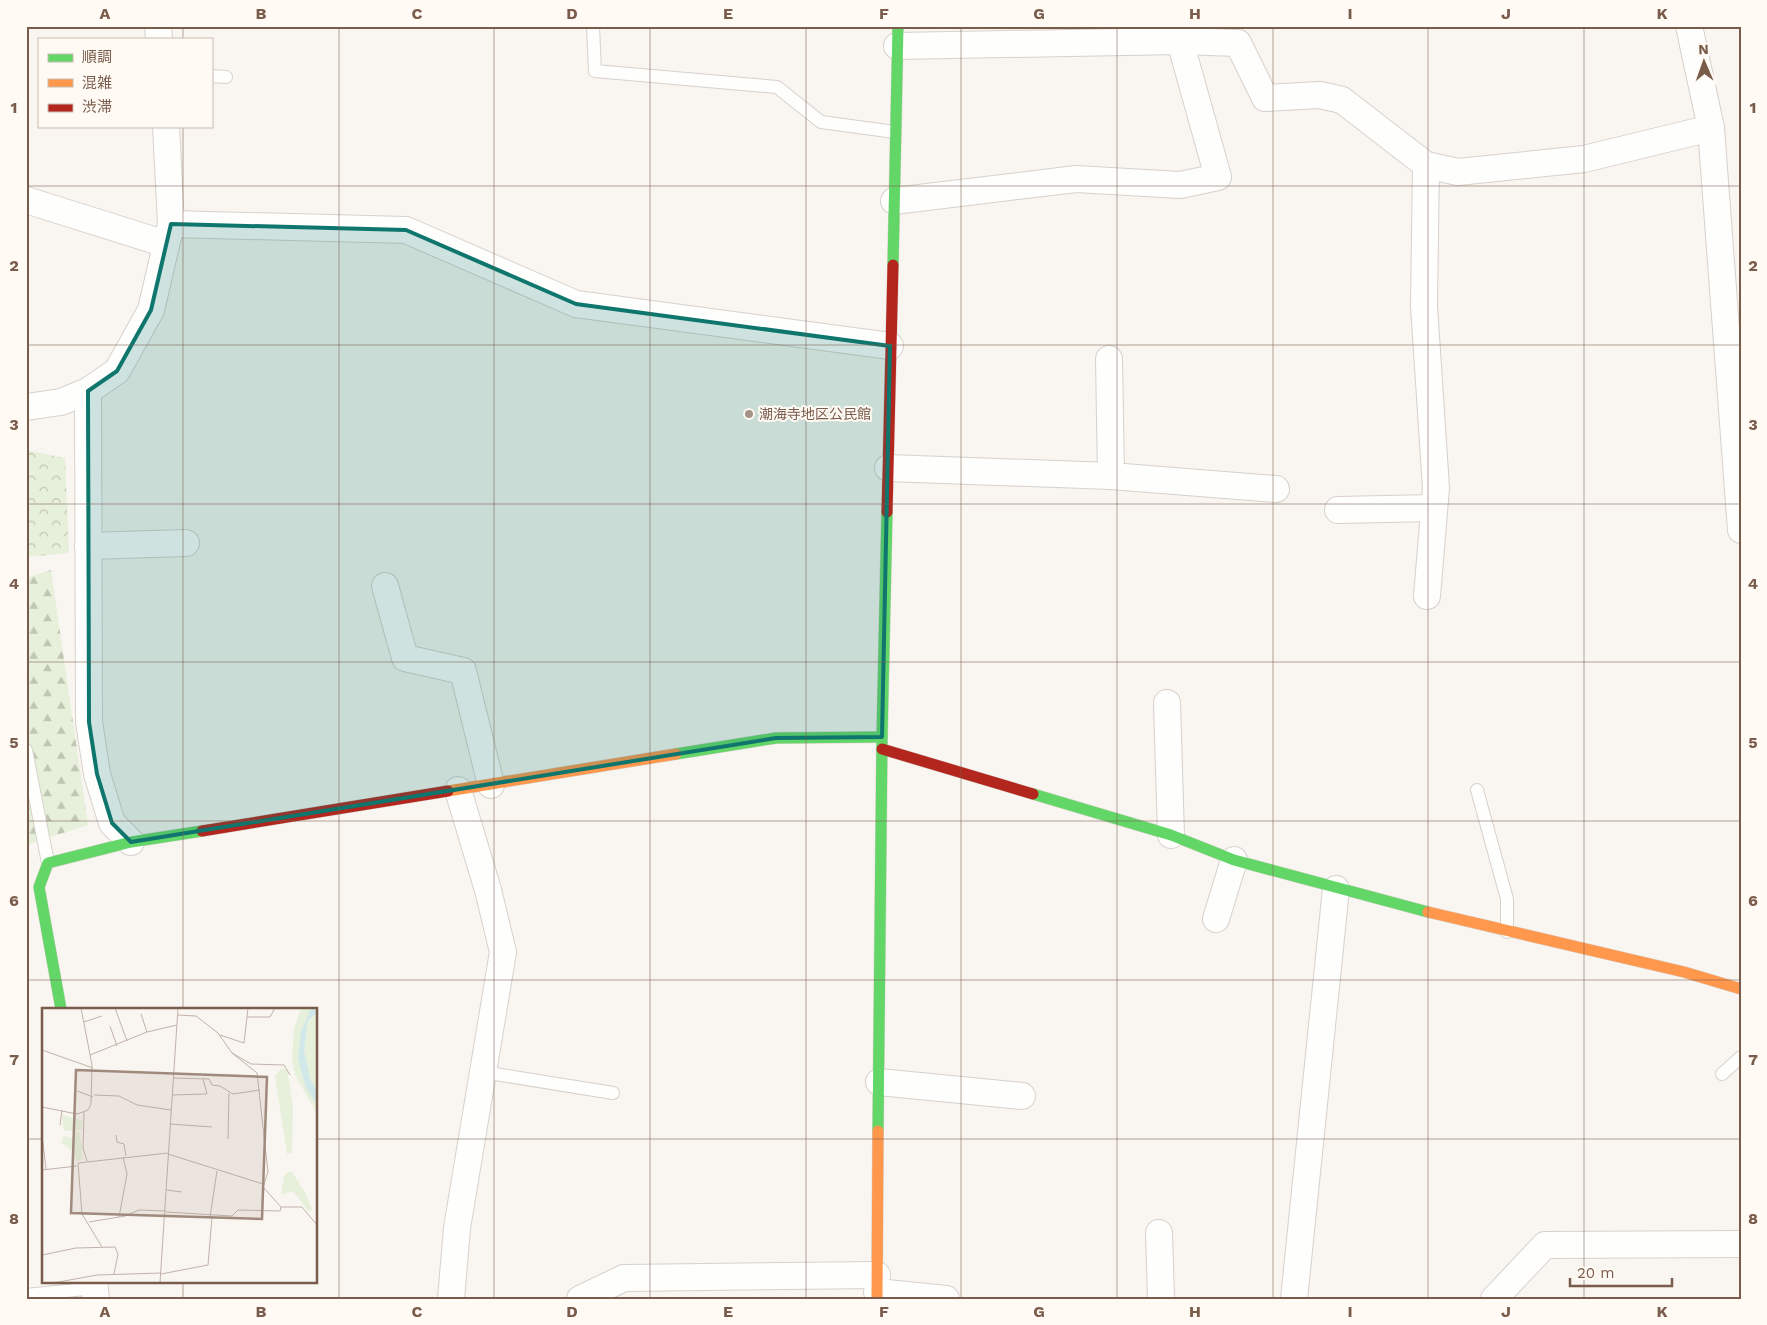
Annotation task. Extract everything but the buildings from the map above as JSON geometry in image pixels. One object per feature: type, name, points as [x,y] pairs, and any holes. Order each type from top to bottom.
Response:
[{"type":"street","points":[[1689,26],[1711,128],[1741,530]]},
{"type":"street","points":[[877,1289],[882,743],[897,36],[1238,43],[1265,98],[1320,95],[1342,100],[1426,165],[1458,172],[1584,159],[1711,128]]},
{"type":"street","points":[[894,202],[1076,179],[1180,185],[1218,177],[1180,41]]},
{"type":"street","points":[[26,407],[60,402],[88,391],[117,371],[151,310],[168,234],[166,128]]},
{"type":"street","points":[[1426,165],[1424,306],[1436,488],[1427,596]]},
{"type":"street","points":[[26,200],[168,234],[406,230],[576,304],[890,346]]},
{"type":"street","points":[[1108,359],[1111,476]]},
{"type":"street","points":[[88,391],[89,722],[97,774],[112,823],[131,842]]},
{"type":"street","points":[[888,468],[1111,476],[1276,490]]},
{"type":"street","points":[[1338,510],[1434,508]]},
{"type":"street","points":[[88,546],[186,544]]},
{"type":"street","points":[[385,586],[405,658],[463,671],[491,785]]},
{"type":"street","points":[[1167,703],[1171,835]]},
{"type":"street","points":[[61,1008],[32,888],[48,863],[131,842],[776,738],[882,743],[1171,835],[1234,860],[1336,889],[1507,932],[1684,972],[1741,989]]},
{"type":"street","points":[[450,1299],[457,1228],[503,952],[488,890],[458,790]]},
{"type":"street","points":[[1216,919],[1234,860]]},
{"type":"street","points":[[1294,1299],[1336,889]]},
{"type":"street","points":[[879,1082],[1022,1096]]},
{"type":"street","points":[[1159,1233],[1161,1299]]},
{"type":"street","points":[[1494,1299],[1545,1245],[1741,1244]]},
{"type":"street","points":[[580,1299],[624,1278],[877,1289],[946,1299]]},
{"type":"lane","points":[[593,26],[594,71],[777,87],[821,122],[895,132]]},
{"type":"lane","points":[[212,76],[226,77]]},
{"type":"lane","points":[[26,750],[48,863]]},
{"type":"lane","points":[[1477,790],[1508,900],[1507,932]]},
{"type":"lane","points":[[1722,1074],[1741,1057]]},
{"type":"lane","points":[[483,1072],[613,1093]]},
{"type":"lane","points":[[26,1295],[95,1289]]},
{"type":"highlighted area","points":[[171,224],[406,230],[576,304],[890,346],[882,737],[776,738],[131,842],[112,823],[97,774],[89,722],[88,391],[117,371],[151,310]]},
{"type":"green space","points":[[26,450],[65,458],[69,553],[26,557]]},
{"type":"green space","points":[[51,570],[88,825],[26,845],[26,578]]},
{"type":"traffic: fast","points":[[893,265],[898,26]]},
{"type":"traffic: fast","points":[[878,1131],[882,737],[887,512]]},
{"type":"traffic: fast","points":[[676,754],[776,738],[882,737]]},
{"type":"traffic: fast","points":[[1033,794],[1171,835],[1234,860],[1428,912]]},
{"type":"traffic: fast","points":[[61,1008],[39,887],[48,863],[131,842],[202,831]]},
{"type":"traffic: slow","points":[[448,791],[676,754]]},
{"type":"traffic: slow","points":[[1428,912],[1684,972],[1741,989]]},
{"type":"traffic: slow","points":[[877,1299],[878,1131]]},
{"type":"traffic: jam","points":[[887,512],[893,265]]},
{"type":"traffic: jam","points":[[882,749],[1033,794]]},
{"type":"traffic: jam","points":[[202,831],[448,791]]},
{"type":"place","name":"潮海寺地区公民館","points":[[749,414]]}]
